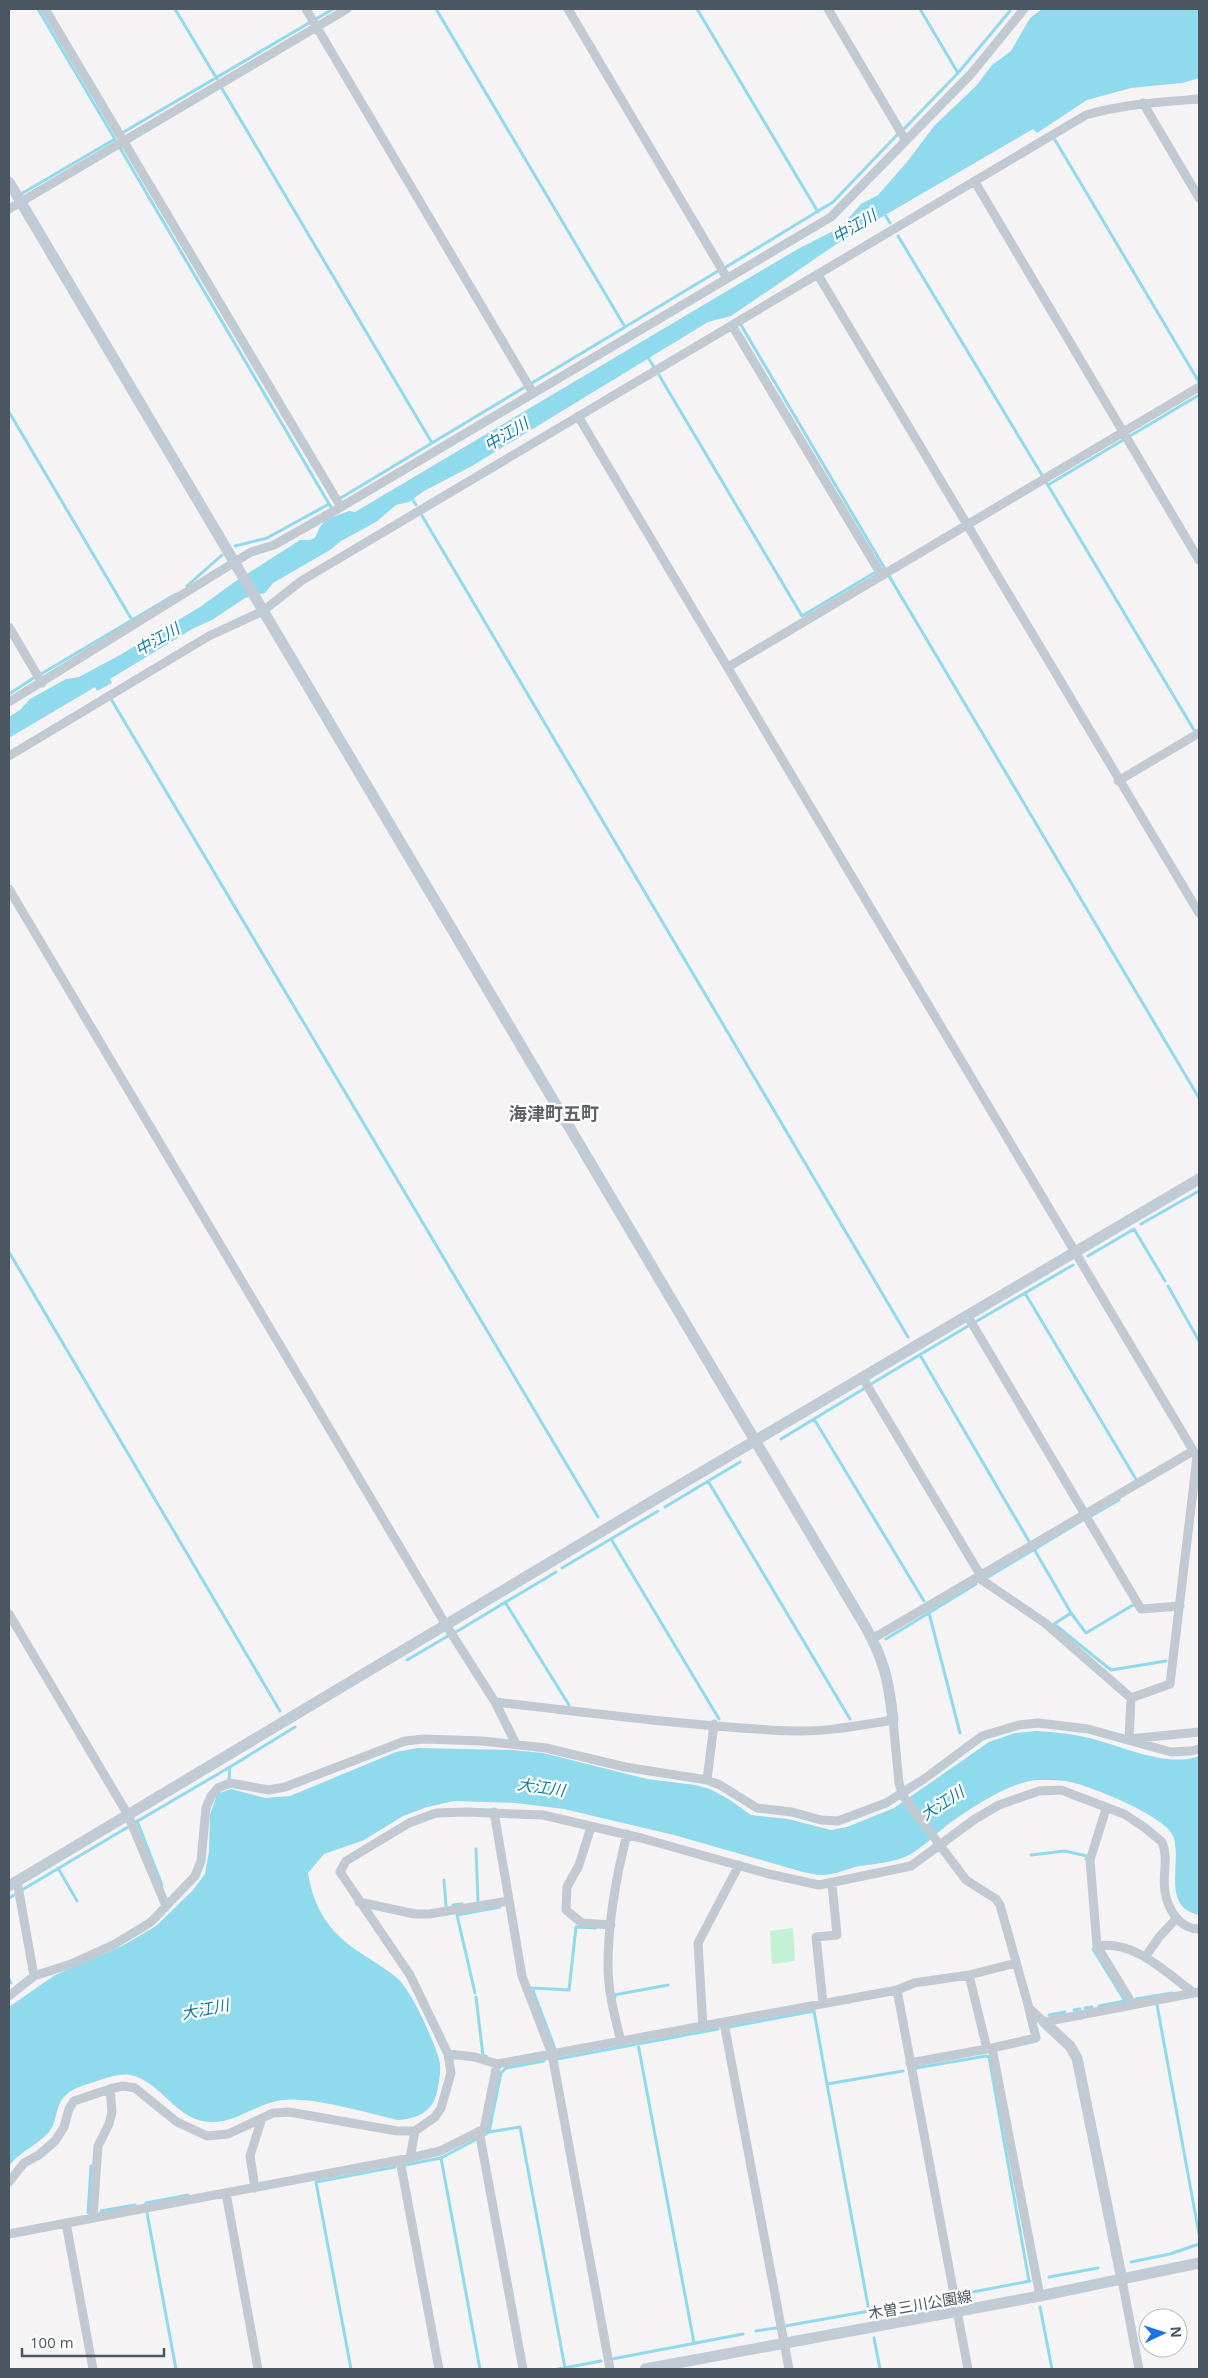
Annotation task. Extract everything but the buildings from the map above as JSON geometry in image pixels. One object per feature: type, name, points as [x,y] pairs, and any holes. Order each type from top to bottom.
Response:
[{"type":"street","points":[[45,9],[341,507]]},
{"type":"street","points":[[306,9],[533,393]]},
{"type":"street","points":[[9,209],[347,9]]},
{"type":"street","points":[[568,9],[727,278]]},
{"type":"street","points":[[828,9],[906,141]]},
{"type":"street","points":[[9,702],[233,562],[251,552],[274,546],[831,217],[971,74],[1018,11]]},
{"type":"street","points":[[9,756],[209,636],[261,608],[302,581],[578,416],[733,327],[1086,116],[1106,109],[1143,103],[1199,99]]},
{"type":"street","points":[[1143,103],[1199,198]]},
{"type":"street","points":[[9,182],[756,1440],[872,1639],[883,1661],[889,1689],[902,1795],[966,1880],[996,1899],[1000,1905],[1036,2038],[910,2063]]},
{"type":"street","points":[[975,182],[1199,560]]},
{"type":"street","points":[[818,275],[1118,781],[1199,913]]},
{"type":"street","points":[[733,327],[882,576]]},
{"type":"street","points":[[728,667],[1199,387]]},
{"type":"street","points":[[578,416],[1197,1457],[1170,1684],[1131,1698]]},
{"type":"street","points":[[9,627],[42,683]]},
{"type":"street","points":[[1118,781],[1199,733]]},
{"type":"street","points":[[9,889],[446,1625],[495,1702],[516,1744]]},
{"type":"street","points":[[34,1976],[13,1884],[1073,1251],[1199,1179]]},
{"type":"street","points":[[967,1315],[1141,1609],[1180,1606]]},
{"type":"street","points":[[862,1377],[980,1577],[1045,1623],[1131,1698]]},
{"type":"street","points":[[872,1639],[1193,1451]]},
{"type":"street","points":[[9,1614],[128,1815],[166,1906]]},
{"type":"street","points":[[1129,1738],[1131,1698]]},
{"type":"street","points":[[495,1702],[796,1731],[839,1728],[893,1720]]},
{"type":"street","points":[[9,1996],[34,1976],[71,1964],[115,1944],[151,1922],[195,1876],[201,1861],[206,1808],[211,1796],[224,1785],[230,1782],[269,1790],[285,1787],[405,1741],[424,1740],[516,1744],[546,1748],[625,1767],[707,1780],[720,1785],[756,1808],[792,1812],[821,1820],[838,1821],[902,1795],[982,1736],[1020,1725],[1038,1723],[1088,1729],[1129,1738],[1153,1748],[1171,1752],[1191,1751],[1199,1748]]},
{"type":"street","points":[[707,1780],[714,1724]]},
{"type":"street","points":[[1129,1738],[1199,1732]]},
{"type":"street","points":[[9,2182],[24,2163],[39,2156],[55,2141],[64,2127],[68,2109],[74,2101],[123,2086],[135,2088],[177,2122],[207,2136],[228,2134],[273,2113],[304,2113],[398,2130],[415,2131],[435,2117],[441,2108],[451,2073],[448,2054],[410,1975],[340,1872],[346,1861],[409,1823],[436,1813],[494,1812],[543,1815],[627,1834],[804,1883],[819,1885],[832,1884],[911,1866],[938,1843],[999,1805],[1039,1791],[1061,1790],[1106,1809],[1124,1814],[1162,1842],[1166,1866],[1165,1892],[1170,1909],[1186,1926],[1199,1929]]},
{"type":"street","points":[[1106,1809],[1090,1860],[1097,1946],[1133,2004]]},
{"type":"street","points":[[494,1812],[522,1976],[552,2054],[610,2369]]},
{"type":"street","points":[[590,1827],[579,1865],[567,1887],[566,1910],[582,1923],[611,1925]]},
{"type":"street","points":[[621,2042],[609,1985],[608,1966],[617,1876],[627,1834]]},
{"type":"street","points":[[703,2026],[698,1943],[739,1865]]},
{"type":"street","points":[[823,2004],[816,1937],[837,1935],[832,1884]]},
{"type":"street","points":[[359,1902],[415,1914],[429,1914],[509,1901]]},
{"type":"street","points":[[1145,1957],[1160,1936],[1178,1918]]},
{"type":"street","points":[[1097,1946],[1112,1944],[1139,1952],[1196,1993]]},
{"type":"street","points":[[448,2054],[475,2057],[497,2064],[897,1990],[914,1983],[969,1975],[1016,1963]]},
{"type":"street","points":[[969,1975],[990,2048],[1040,2296]]},
{"type":"street","points":[[897,1990],[968,2369]]},
{"type":"street","points":[[1044,2022],[1196,1993]]},
{"type":"street","points":[[1029,2008],[1070,2046],[1077,2058],[1139,2369]]},
{"type":"street","points":[[724,2023],[789,2369]]},
{"type":"street","points":[[9,2234],[440,2151],[484,2128],[497,2064]]},
{"type":"street","points":[[93,2218],[98,2146],[109,2124],[112,2112],[110,2089]]},
{"type":"street","points":[[255,2188],[250,2156],[262,2118]]},
{"type":"street","points":[[410,2158],[415,2131]]},
{"type":"street","points":[[479,2131],[523,2369]]},
{"type":"street","points":[[400,2160],[439,2369]]},
{"type":"street","points":[[226,2193],[258,2369]]},
{"type":"street","points":[[66,2223],[93,2369]]},
{"type":"street","name":"木曽三川公園線","points":[[646,2369],[957,2312],[1199,2263]]},
{"type":"green space","points":[[793,1928],[795,1961],[772,1964],[770,1931]]},
{"type":"water","name":"中江川","points":[[1042,9],[1199,9],[1199,78],[1182,83],[1131,88],[1087,100],[1037,133],[1033,129],[844,239],[731,316],[708,322],[472,466],[424,491],[409,502],[396,505],[376,522],[273,583],[265,593],[245,598],[212,620],[194,628],[110,679],[112,683],[97,691],[95,687],[9,738],[9,717],[20,710],[30,699],[66,679],[79,677],[120,655],[200,607],[233,583],[300,540],[314,538],[323,523],[329,519],[349,511],[355,512],[796,250],[841,227],[861,204],[878,195],[907,162],[934,126],[976,86],[992,65],[1011,51],[1030,18]]},
{"type":"water","name":"大江川","points":[[1036,1731],[1086,1737],[1160,1758],[1174,1760],[1199,1756],[1199,1915],[1187,1910],[1180,1903],[1176,1893],[1175,1847],[1173,1836],[1168,1829],[1131,1805],[1088,1787],[1060,1780],[1030,1781],[1004,1790],[966,1812],[903,1858],[822,1875],[803,1872],[674,1835],[564,1809],[516,1803],[454,1801],[427,1807],[403,1816],[364,1840],[324,1854],[308,1873],[316,1904],[334,1931],[397,1978],[409,1993],[421,2016],[436,2050],[440,2067],[435,2099],[428,2109],[417,2116],[398,2120],[323,2103],[294,2099],[273,2102],[232,2119],[214,2122],[201,2121],[179,2109],[141,2079],[130,2075],[117,2075],[80,2086],[69,2092],[60,2103],[49,2132],[18,2156],[9,2166],[9,2007],[55,1975],[122,1946],[156,1926],[193,1890],[205,1874],[209,1851],[210,1815],[217,1794],[231,1789],[265,1798],[290,1796],[396,1752],[418,1748],[512,1750],[543,1753],[647,1779],[695,1785],[710,1789],[751,1815],[788,1819],[831,1830],[847,1827],[894,1808],[989,1742],[1015,1733]]},
{"type":"waterway","points":[[38,9],[116,141]]},
{"type":"waterway","points":[[175,9],[217,79]]},
{"type":"waterway","points":[[316,19],[333,9]]},
{"type":"waterway","points":[[436,9],[625,327]]},
{"type":"waterway","points":[[697,9],[818,212]]},
{"type":"waterway","points":[[920,9],[958,73]]},
{"type":"waterway","points":[[903,130],[958,73],[1010,11]]},
{"type":"waterway","points":[[122,133],[309,23]]},
{"type":"waterway","points":[[221,87],[432,443]]},
{"type":"waterway","points":[[726,267],[833,202],[897,135]]},
{"type":"waterway","points":[[21,194],[115,139]]},
{"type":"waterway","points":[[1055,140],[1199,382]]},
{"type":"waterway","points":[[120,148],[332,509]]},
{"type":"waterway","points":[[884,213],[890,223]]},
{"type":"waterway","points":[[898,236],[1042,475]]},
{"type":"waterway","points":[[532,383],[718,271]]},
{"type":"waterway","points":[[741,325],[885,569]]},
{"type":"waterway","points":[[647,356],[654,367]]},
{"type":"waterway","points":[[659,375],[802,616],[874,573]]},
{"type":"waterway","points":[[339,499],[525,387]]},
{"type":"waterway","points":[[1130,436],[1199,395]]},
{"type":"waterway","points":[[9,412],[132,620]]},
{"type":"waterway","points":[[1048,485],[1123,440]]},
{"type":"waterway","points":[[1046,482],[1194,730]]},
{"type":"waterway","points":[[411,497],[416,505]]},
{"type":"waterway","points":[[235,546],[267,538],[329,504]]},
{"type":"waterway","points":[[421,514],[908,1337]]},
{"type":"waterway","points":[[187,586],[222,555]]},
{"type":"waterway","points":[[889,576],[1199,1098]]},
{"type":"waterway","points":[[41,674],[176,594]]},
{"type":"waterway","points":[[9,694],[35,677]]},
{"type":"waterway","points":[[111,699],[598,1517]]},
{"type":"waterway","points":[[1141,1224],[1199,1191]]},
{"type":"waterway","points":[[1088,1256],[1134,1229],[1165,1281]]},
{"type":"waterway","points":[[9,1252],[280,1711]]},
{"type":"waterway","points":[[977,1321],[1073,1265]]},
{"type":"waterway","points":[[1168,1286],[1199,1341]]},
{"type":"waterway","points":[[1025,1293],[1137,1481]]},
{"type":"waterway","points":[[871,1384],[968,1326]]},
{"type":"waterway","points":[[920,1355],[1030,1543]]},
{"type":"waterway","points":[[781,1439],[865,1388]]},
{"type":"waterway","points":[[814,1419],[924,1601]]},
{"type":"waterway","points":[[665,1507],[740,1462]]},
{"type":"waterway","points":[[708,1481],[850,1719]]},
{"type":"waterway","points":[[1091,1516],[1119,1500]]},
{"type":"waterway","points":[[562,1568],[658,1511]]},
{"type":"waterway","points":[[988,1577],[1083,1520]]},
{"type":"waterway","points":[[611,1539],[719,1719]]},
{"type":"waterway","points":[[1034,1549],[1071,1613],[1086,1633],[1133,1605]]},
{"type":"waterway","points":[[456,1632],[556,1572]]},
{"type":"waterway","points":[[886,1639],[976,1584]]},
{"type":"waterway","points":[[505,1602],[569,1705]]},
{"type":"waterway","points":[[929,1613],[960,1733]]},
{"type":"waterway","points":[[1071,1613],[1054,1624],[1111,1670],[1166,1661]]},
{"type":"waterway","points":[[407,1660],[448,1636]]},
{"type":"waterway","points":[[229,1779],[230,1767],[295,1727]]},
{"type":"waterway","points":[[136,1822],[230,1767]]},
{"type":"waterway","points":[[137,1821],[162,1885]]},
{"type":"waterway","points":[[22,1890],[128,1827]]},
{"type":"waterway","points":[[476,1849],[478,1902]]},
{"type":"waterway","points":[[1031,1855],[1065,1851],[1087,1856],[1086,1859]]},
{"type":"waterway","points":[[58,1868],[77,1901]]},
{"type":"waterway","points":[[444,1880],[446,1906]]},
{"type":"waterway","points":[[9,1898],[14,1895]]},
{"type":"waterway","points":[[453,1905],[462,1904]]},
{"type":"waterway","points":[[475,1993],[457,1915],[500,1907]]},
{"type":"waterway","points":[[555,2049],[532,1988],[569,1990],[576,1927],[596,1928]]},
{"type":"waterway","points":[[1093,1949],[1125,2001],[1099,2006]]},
{"type":"waterway","points":[[9,1979],[11,1983]]},
{"type":"waterway","points":[[615,1997],[614,1995],[668,1985]]},
{"type":"waterway","points":[[1136,1999],[1172,1993]]},
{"type":"waterway","points":[[476,1997],[483,2056],[486,2056]]},
{"type":"waterway","points":[[1157,2005],[1199,2234]]},
{"type":"waterway","points":[[1085,2008],[1092,2007]]},
{"type":"waterway","points":[[1074,2010],[1080,2009]]},
{"type":"waterway","points":[[729,2027],[814,2011],[827,2084],[903,2071]]},
{"type":"waterway","points":[[1049,2015],[1065,2012]]},
{"type":"waterway","points":[[557,2059],[718,2029]]},
{"type":"waterway","points":[[638,2044],[694,2343]]},
{"type":"waterway","points":[[916,2068],[989,2057],[1029,2281]]},
{"type":"waterway","points":[[484,2135],[489,2132],[501,2073],[506,2068],[544,2061]]},
{"type":"waterway","points":[[827,2084],[869,2311]]},
{"type":"waterway","points":[[489,2132],[520,2127],[565,2368]]},
{"type":"waterway","points":[[405,2165],[441,2158],[475,2140]]},
{"type":"waterway","points":[[441,2158],[480,2369]]},
{"type":"waterway","points":[[88,2213],[91,2166]]},
{"type":"waterway","points":[[351,2369],[316,2182],[395,2167]]},
{"type":"waterway","points":[[146,2203],[188,2195]]},
{"type":"waterway","points":[[101,2211],[135,2205]]},
{"type":"waterway","points":[[147,2213],[176,2369]]},
{"type":"waterway","points":[[1131,2262],[1170,2254],[1199,2244]]},
{"type":"waterway","points":[[1049,2277],[1098,2268]]},
{"type":"waterway","points":[[957,2295],[1030,2281]]},
{"type":"waterway","points":[[785,2326],[948,2297]]},
{"type":"waterway","points":[[1040,2307],[1052,2369]]},
{"type":"waterway","points":[[756,2331],[776,2328]]},
{"type":"waterway","points":[[612,2359],[743,2334]]},
{"type":"waterway","points":[[874,2338],[880,2369]]},
{"type":"waterway","points":[[558,2369],[601,2361]]},
{"type":"district","name":"海津町五町","points":[[554,1113]]}]
